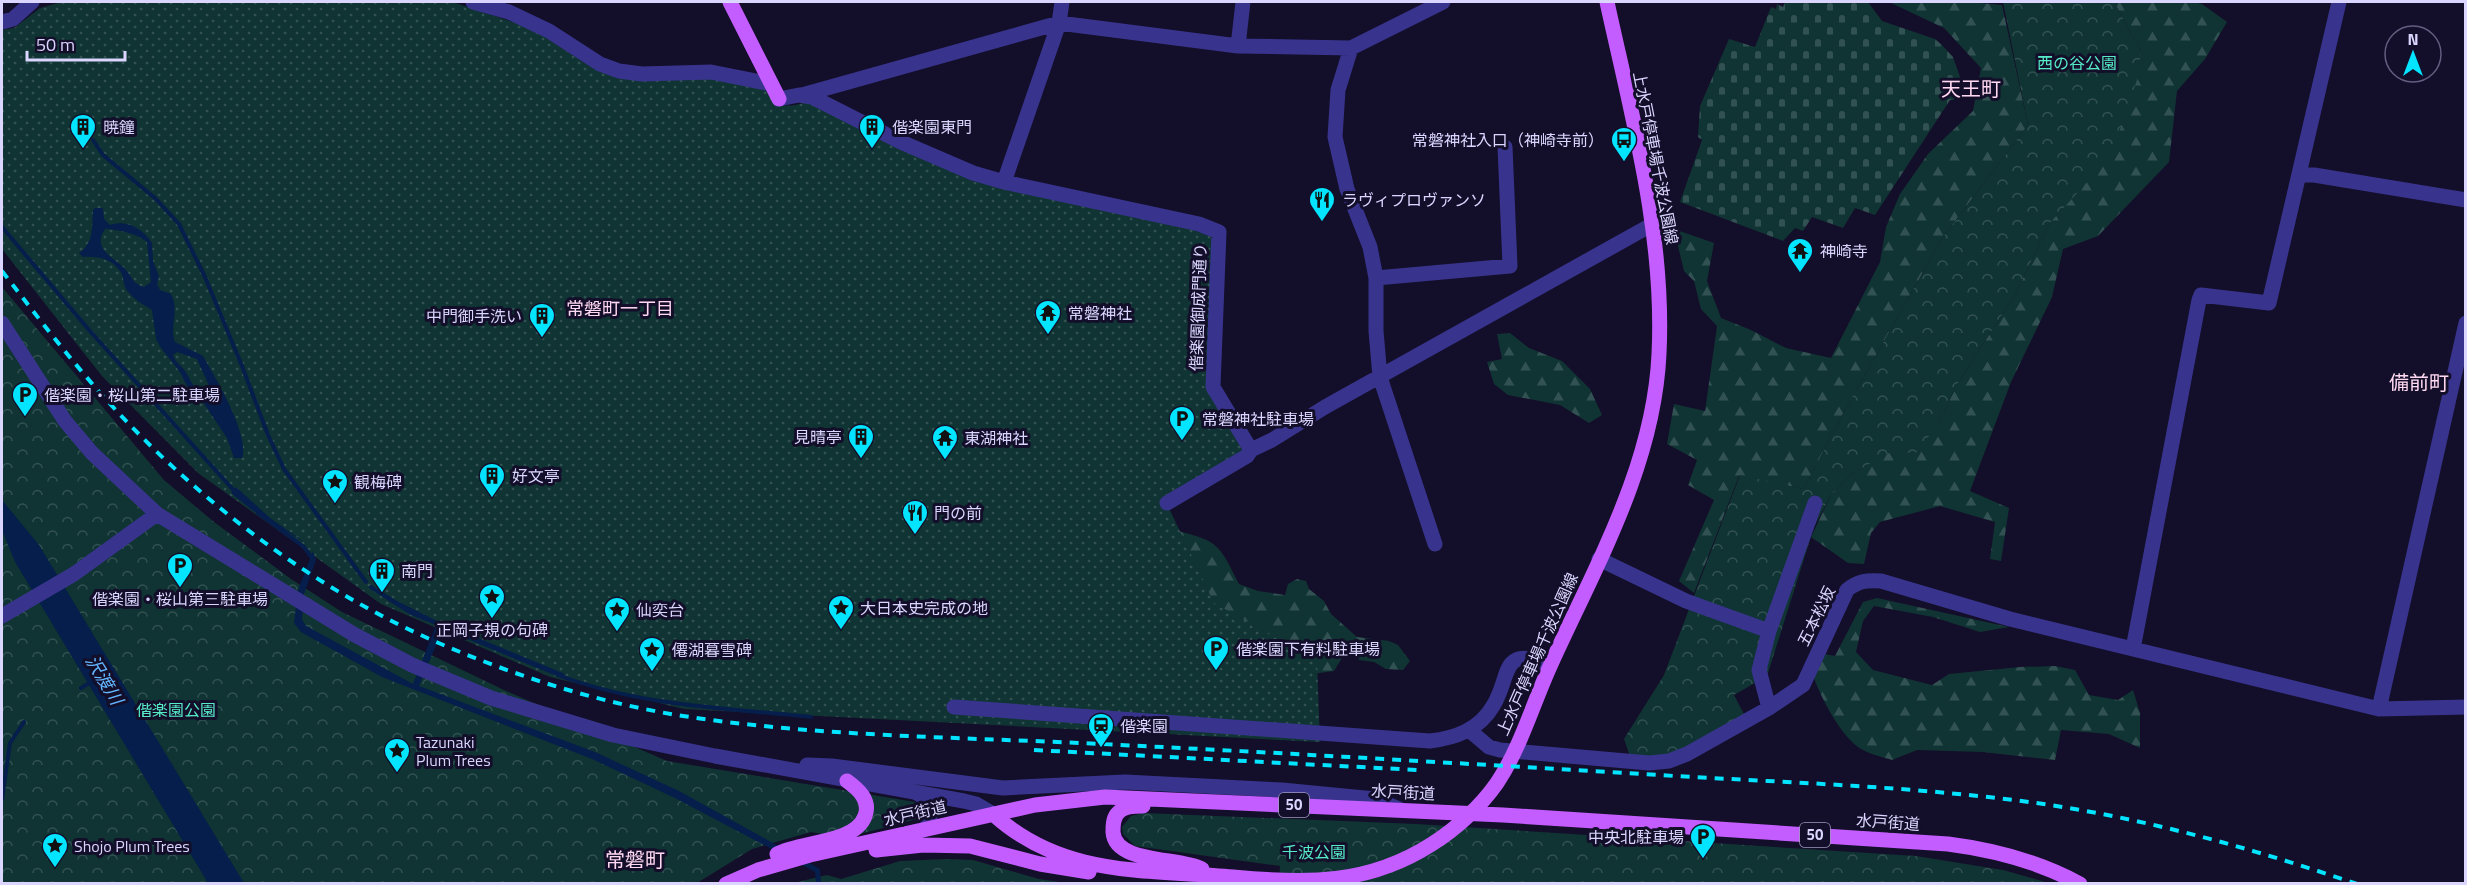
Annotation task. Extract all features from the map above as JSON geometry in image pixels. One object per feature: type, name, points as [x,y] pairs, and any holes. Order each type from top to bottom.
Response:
[{"type":"main road","name":"偕楽園御成門通り","points":[[730,2],[779,99]]},
{"type":"main road","name":"上水戸停車場千波公園線","points":[[993,814],[1009,829],[1051,853],[1077,860],[1131,870],[1313,882],[1357,876],[1400,861],[1433,844],[1487,796],[1510,759],[1522,733],[1550,664],[1636,472],[1651,417],[1657,384],[1659,308],[1653,224],[1607,2]]},
{"type":"main road","points":[[758,870],[779,853],[835,838],[861,824],[867,812],[864,796],[847,781]]},
{"type":"main road","name":"水戸街道","points":[[730,881],[758,870],[810,855],[993,814],[1080,799],[1186,800],[1503,815],[1948,844],[1983,848],[2018,857],[2053,869],[2080,884]]},
{"type":"main road","points":[[1186,800],[1165,806],[1123,808],[1116,815],[1113,836],[1117,844],[1133,854],[1192,864],[1213,875]]},
{"type":"main road","points":[[730,881],[771,876],[901,846],[923,845],[970,846],[1040,864],[1093,872],[1131,870]]},
{"type":"street","points":[[2,22],[14,19],[32,2]]},
{"type":"street","points":[[473,2],[509,12],[549,31],[600,64],[619,71],[642,74],[711,72],[771,84]]},
{"type":"street","points":[[1004,182],[1059,22],[1062,2]]},
{"type":"street","points":[[1238,46],[1243,2]]},
{"type":"street","points":[[799,95],[1059,22],[1238,46],[1351,48],[1443,2]]},
{"type":"street","points":[[2133,649],[2199,300],[2201,295],[2269,303],[2338,2]]},
{"type":"street","points":[[1351,48],[1338,90],[1335,137],[1347,189],[1370,247],[1376,278],[1376,331],[1380,377],[1435,544]]},
{"type":"street","name":"偕楽園御成門通り","points":[[779,99],[799,95],[821,101],[901,142],[973,173],[1004,182],[1199,224],[1219,232],[1214,387],[1251,450]]},
{"type":"street","points":[[1376,278],[1510,266],[1505,147]]},
{"type":"street","points":[[2300,175],[2314,175],[2466,200]]},
{"type":"street","points":[[1167,502],[1247,456],[1251,450],[1653,224]]},
{"type":"street","points":[[2,323],[65,422],[92,453],[157,514],[355,634],[412,665],[491,699],[613,735],[847,781],[964,801],[976,804],[993,814]]},
{"type":"street","points":[[2379,709],[2466,323]]},
{"type":"street","points":[[1469,730],[1489,747],[1500,750],[1649,763],[1669,761],[1687,754],[1769,708],[1759,670],[1769,631],[1815,502]]},
{"type":"street","points":[[2,616],[74,574],[157,514]]},
{"type":"street","points":[[1599,559],[1686,600],[1769,631]]},
{"type":"street","name":"五本松坂","points":[[1769,708],[1803,685],[1847,590],[1855,583],[1865,580],[1881,581],[2010,619],[2379,709],[2466,707]]},
{"type":"street","points":[[954,706],[1430,741],[1452,739],[1483,719],[1493,706],[1507,668],[1513,662],[1522,658],[1550,664]]},
{"type":"street","points":[[759,764],[832,766],[1003,788],[1125,782],[1282,790],[1375,799],[1402,810]]},
{"type":"street","points":[[911,791],[919,794],[928,805],[931,816],[924,830]]},
{"type":"green space","name":"偕楽園","points":[[62,2],[452,2],[531,28],[588,65],[711,78],[765,89],[775,101],[784,106],[810,101],[907,152],[973,181],[1189,228],[1214,238],[1211,387],[1248,450],[1166,502],[1214,603],[1317,660],[1320,742],[684,709],[550,677],[381,604],[198,473],[102,376],[2,249],[2,30],[14,28],[40,8]]},
{"type":"green space","points":[[1785,2],[1868,2],[1882,21],[1935,39],[1953,57],[1960,77],[1954,100],[1950,100],[1875,215],[1855,208],[1843,228],[1812,217],[1803,231],[1795,228],[1783,241],[1680,202],[1702,140],[1698,137],[1700,106],[1729,39],[1755,47],[1771,7],[1776,9],[1777,4],[1783,7]]},
{"type":"green space","points":[[1889,2],[1970,2],[2002,5],[2028,125],[1943,237],[1840,419],[1804,489],[1739,476],[1694,593],[1679,581],[1714,500],[1688,485],[1697,460],[1667,444],[1674,404],[1705,411],[1717,326],[1701,309],[1694,281],[1684,271],[1674,229],[1714,243],[1707,281],[1721,318],[1786,348],[1831,358],[1880,262],[1886,227],[1900,194],[1928,154],[1973,111],[1981,68],[1944,28]]},
{"type":"green space","name":"西の谷公園","points":[[2003,2],[2114,2],[2141,51],[2138,77],[2111,156],[2049,224],[2016,293],[1955,388],[1939,423],[1916,453],[1891,452],[1853,473],[1831,495],[1814,527],[1767,676],[1734,695],[1747,720],[1687,754],[1632,762],[1624,739],[1664,675],[1740,475],[1804,489],[1840,419],[1943,237],[2028,125]]},
{"type":"green space","points":[[2114,2],[2193,2],[2202,4],[2227,22],[2205,59],[2177,91],[2169,162],[2098,236],[2063,249],[2052,297],[2011,382],[1970,491],[2009,508],[2001,561],[1990,559],[1995,522],[1940,506],[1880,522],[1871,533],[1864,564],[1848,563],[1811,537],[1831,495],[1853,473],[1939,423],[1955,388],[2016,293],[2049,224],[2141,51]]},
{"type":"green space","name":"偕楽園公園","points":[[2,287],[164,480],[214,522],[291,579],[342,612],[506,691],[667,761],[921,803],[921,818],[845,838],[811,832],[752,849],[697,883],[2,883]]},
{"type":"green space","points":[[1510,333],[1529,348],[1562,361],[1590,389],[1602,415],[1589,423],[1560,405],[1508,395],[1494,384],[1487,362],[1502,359],[1497,334]]},
{"type":"green space","points":[[1174,530],[1200,537],[1216,546],[1227,560],[1239,584],[1258,591],[1285,595],[1288,584],[1297,579],[1306,581],[1309,589],[1324,601],[1331,614],[1357,637],[1389,641],[1398,645],[1410,661],[1403,670],[1386,669],[1374,662],[1359,660],[1356,652],[1345,653],[1334,671],[1312,674],[1305,649],[1298,653],[993,653]]},
{"type":"green space","points":[[1877,598],[2009,627],[1980,632],[1933,617],[1874,606],[1863,621],[1856,652],[1873,670],[1932,685],[1949,674],[2020,667],[2055,666],[2075,670],[2089,695],[2118,700],[2133,690],[2140,713],[2140,748],[2109,734],[2061,730],[2055,760],[1983,752],[1917,750],[1892,760],[1861,749],[1840,727],[1814,678],[1824,654],[1835,656],[1863,602]]},
{"type":"green space","name":"千波公園","points":[[1143,813],[1416,824],[1916,856],[2003,870],[2049,883],[1279,883],[1280,866],[1135,846],[1123,834],[1122,827],[1131,816]]},
{"type":"green space","points":[[973,860],[1039,879],[1066,883],[789,884],[827,875],[841,879],[900,861]]},
{"type":"water","points":[[103,208],[104,219],[110,225],[122,223],[134,226],[152,243],[153,261],[159,276],[157,284],[160,290],[171,294],[174,300],[173,336],[175,342],[203,356],[223,391],[236,421],[241,435],[242,458],[234,458],[227,438],[203,402],[187,386],[180,372],[161,348],[156,339],[152,310],[129,293],[121,273],[112,263],[98,258],[83,257],[79,253],[90,239],[93,210]],"holes":[[[105,229],[127,232],[147,242],[151,282],[144,287],[137,284],[105,251],[101,241]],[[177,352],[197,359],[210,388],[210,396],[201,394],[196,389],[174,358],[173,355]]]},
{"type":"water","points":[[236,487],[270,518],[307,544],[252,510],[231,493]]},
{"type":"water","name":"沢渡川","points":[[2,500],[39,545],[244,883],[208,883],[15,562],[2,530]]},
{"type":"water","points":[[313,551],[316,560],[304,594],[302,620],[306,626],[413,684],[436,625],[411,615],[387,600],[389,597],[439,622],[565,674],[559,677],[443,629],[419,686],[595,752],[679,791],[820,869],[821,883],[816,883],[815,872],[675,798],[592,759],[382,677],[301,632],[294,623],[298,590]]},
{"type":"waterway","points":[[93,140],[103,155],[156,199],[179,224],[205,277],[268,435],[284,469],[366,582]]},
{"type":"waterway","points":[[2,227],[89,330],[237,494]]},
{"type":"waterway","points":[[258,513],[304,547],[312,558]]},
{"type":"waterway","points":[[371,587],[393,601]]},
{"type":"waterway","points":[[558,675],[651,700],[811,717]]},
{"type":"waterway","name":"沢渡川","points":[[81,688],[91,682]]},
{"type":"waterway","points":[[2,799],[10,743],[24,722]]},
{"type":"railway","points":[[2,271],[48,331],[114,408],[165,459],[237,522],[315,577],[398,624],[500,667],[590,696],[683,716],[839,732],[1240,751],[1952,793],[2050,805],[2128,819],[2244,848],[2357,884]]},
{"type":"railway","points":[[1034,750],[1417,770]]},
{"type":"place","name":"暁鐘","points":[[83,150]]},
{"type":"place","name":"偕楽園東門","points":[[872,150]]},
{"type":"place","name":"常磐神社入口（神崎寺前）","points":[[1624,163]]},
{"type":"place","name":"ラヴィプロヴァンソ","points":[[1322,223]]},
{"type":"place","name":"神崎寺","points":[[1800,274]]},
{"type":"place","name":"常磐神社","points":[[1048,336]]},
{"type":"place","name":"中門御手洗い","points":[[542,339]]},
{"type":"place","name":"偕楽園・桜山第二駐車場","points":[[25,418]]},
{"type":"place","name":"常磐神社駐車場","points":[[1182,442]]},
{"type":"place","name":"見晴亭","points":[[861,460]]},
{"type":"place","name":"東湖神社","points":[[945,461]]},
{"type":"place","name":"好文亭","points":[[492,499]]},
{"type":"place","name":"観梅碑","points":[[335,505]]},
{"type":"place","name":"門の前","points":[[915,536]]},
{"type":"place","name":"偕楽園・桜山第三駐車場","points":[[180,589]]},
{"type":"place","name":"南門","points":[[382,594]]},
{"type":"place","name":"正岡子規の句碑","points":[[492,620]]},
{"type":"place","name":"大日本史完成の地","points":[[841,631]]},
{"type":"place","name":"仙奕台","points":[[617,633]]},
{"type":"place","name":"偕楽園下有料駐車場","points":[[1216,672]]},
{"type":"place","name":"僊湖暮雪碑","points":[[652,673]]},
{"type":"place","name":"偕楽園","points":[[1101,749]]},
{"type":"place","name":"Tazunaki Plum Trees","points":[[397,774]]},
{"type":"place","name":"中央北駐車場","points":[[1703,860]]},
{"type":"place","name":"Shojo Plum Trees","points":[[55,869]]},
{"type":"district","name":"天王町","points":[[1971,89]]},
{"type":"district","name":"常磐町一丁目","points":[[620,309]]},
{"type":"district","name":"備前町","points":[[2419,383]]},
{"type":"district","name":"常磐町","points":[[635,860]]}]
